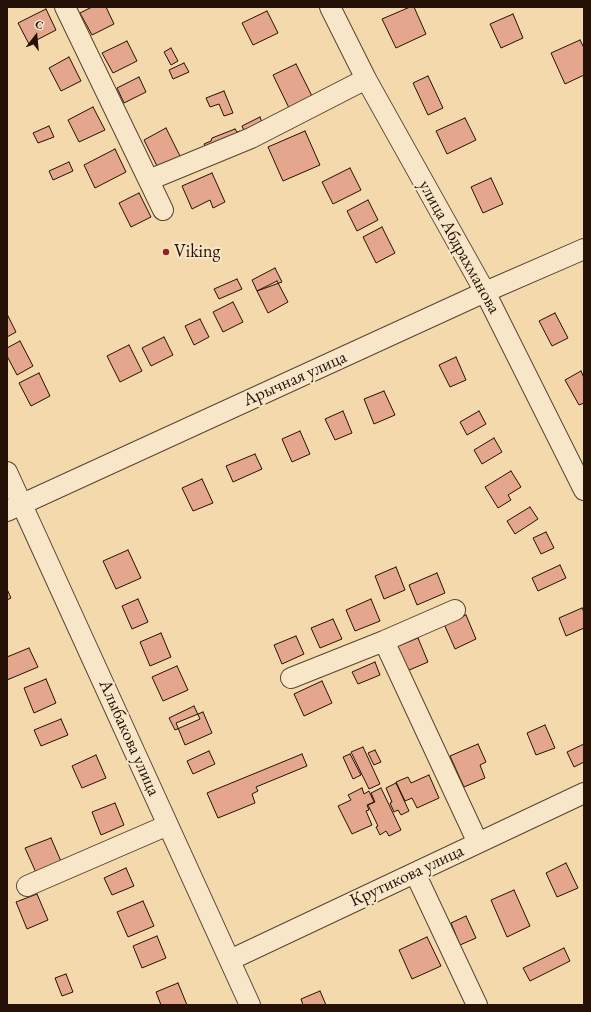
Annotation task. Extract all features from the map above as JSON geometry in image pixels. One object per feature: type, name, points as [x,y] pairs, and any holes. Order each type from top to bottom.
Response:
[{"type":"street","points":[[65,7],[163,210]]},
{"type":"street","name":"улица Абдрахманова","points":[[330,7],[366,79],[485,292],[584,490]]},
{"type":"street","points":[[149,180],[251,138],[366,79]]},
{"type":"street","name":"Арычная улица","points":[[14,507],[485,292],[584,249]]},
{"type":"street","name":"Алыбакова улица","points":[[7,472],[14,507],[168,825],[250,1005]]},
{"type":"street","points":[[291,678],[384,641],[455,610]]},
{"type":"street","points":[[384,641],[478,843]]},
{"type":"street","name":"Крутикова улица","points":[[230,960],[584,793]]},
{"type":"street","points":[[26,886],[168,825]]},
{"type":"street","points":[[414,873],[477,1005]]},
{"type":"building","points":[[92,7],[106,7],[114,24],[92,35],[80,13]]},
{"type":"building","points":[[410,7],[414,7],[426,34],[396,48],[382,19]]},
{"type":"building","points":[[46,9],[56,30],[29,44],[18,23]]},
{"type":"building","points":[[267,11],[278,33],[253,45],[242,23]]},
{"type":"building","points":[[513,14],[523,38],[501,48],[490,24]]},
{"type":"building","points":[[580,40],[584,48],[584,75],[565,84],[551,53]]},
{"type":"building","points":[[127,41],[137,61],[113,73],[102,53]]},
{"type":"building","points":[[171,48],[178,61],[171,65],[164,52]]},
{"type":"building","points":[[69,57],[81,81],[61,91],[49,68]]},
{"type":"building","points":[[184,63],[189,72],[173,79],[169,70]]},
{"type":"building","points":[[296,64],[312,96],[289,108],[273,75]]},
{"type":"building","points":[[428,76],[443,108],[428,115],[413,83]]},
{"type":"building","points":[[139,77],[146,92],[124,103],[117,88]]},
{"type":"building","points":[[224,91],[233,113],[224,116],[219,104],[210,107],[206,98]]},
{"type":"building","points":[[93,107],[105,130],[79,142],[68,120]]},
{"type":"building","points":[[260,117],[264,128],[246,136],[242,126]]},
{"type":"building","points":[[465,118],[476,140],[447,154],[436,131]]},
{"type":"building","points":[[49,126],[54,137],[38,143],[33,133]]},
{"type":"building","points":[[166,128],[180,156],[158,168],[144,140]]},
{"type":"building","points":[[235,129],[237,132],[240,131],[243,138],[208,154],[204,144],[211,141],[212,138]]},
{"type":"building","points":[[305,131],[320,165],[283,181],[268,147]]},
{"type":"building","points":[[115,149],[126,172],[95,188],[84,165]]},
{"type":"building","points":[[69,162],[73,171],[53,180],[49,171]]},
{"type":"building","points":[[350,168],[361,190],[333,204],[322,182]]},
{"type":"building","points":[[212,173],[225,202],[213,208],[210,200],[192,209],[182,186]]},
{"type":"building","points":[[491,178],[503,204],[483,213],[471,187]]},
{"type":"building","points":[[139,193],[151,217],[131,227],[119,203]]},
{"type":"building","points":[[368,200],[378,220],[357,231],[347,211]]},
{"type":"building","points":[[382,227],[395,253],[376,263],[363,237]]},
{"type":"building","points":[[275,268],[282,282],[257,291],[252,280]]},
{"type":"building","points":[[237,279],[242,289],[219,299],[214,289]]},
{"type":"building","points":[[277,281],[288,302],[268,313],[257,291]]},
{"type":"building","points":[[233,302],[243,322],[223,332],[213,312]]},
{"type":"building","points":[[555,313],[568,338],[552,346],[539,321]]},
{"type":"building","points":[[7,314],[16,332],[7,337]]},
{"type":"building","points":[[200,319],[209,337],[194,345],[185,326]]},
{"type":"building","points":[[164,337],[173,355],[151,366],[142,348]]},
{"type":"building","points":[[20,341],[33,366],[17,375],[7,356],[7,348]]},
{"type":"building","points":[[129,345],[142,371],[120,382],[107,356]]},
{"type":"building","points":[[456,357],[466,380],[450,387],[439,365]]},
{"type":"building","points":[[581,371],[584,378],[584,403],[579,405],[565,380]]},
{"type":"building","points":[[39,373],[50,396],[31,406],[19,383]]},
{"type":"building","points":[[384,391],[395,415],[374,424],[364,399]]},
{"type":"building","points":[[343,411],[352,433],[335,440],[325,419]]},
{"type":"building","points":[[479,411],[486,424],[467,435],[460,422]]},
{"type":"building","points":[[300,431],[310,454],[292,462],[282,439]]},
{"type":"building","points":[[494,438],[502,452],[482,464],[474,450]]},
{"type":"building","points":[[255,454],[262,469],[233,482],[226,466]]},
{"type":"building","points":[[511,471],[521,487],[508,495],[511,500],[498,508],[485,487]]},
{"type":"building","points":[[202,479],[213,503],[193,511],[182,488]]},
{"type":"building","points":[[530,507],[538,519],[515,534],[507,521]]},
{"type":"building","points":[[546,532],[554,548],[541,554],[533,538]]},
{"type":"building","points":[[128,550],[141,578],[116,589],[103,561]]},
{"type":"building","points":[[560,565],[566,578],[538,591],[532,578]]},
{"type":"building","points":[[396,567],[405,590],[384,599],[375,576]]},
{"type":"building","points":[[437,573],[445,593],[417,605],[409,585]]},
{"type":"building","points":[[7,589],[11,598],[7,600]]},
{"type":"building","points":[[138,599],[148,622],[132,629],[122,606]]},
{"type":"building","points":[[371,599],[380,621],[355,631],[346,610]]},
{"type":"building","points":[[582,608],[584,612],[584,628],[566,636],[559,618]]},
{"type":"building","points":[[466,615],[476,639],[455,649],[444,624]]},
{"type":"building","points":[[333,619],[342,639],[320,648],[311,628]]},
{"type":"building","points":[[161,633],[171,657],[150,666],[140,642]]},
{"type":"building","points":[[296,636],[304,654],[282,664],[274,645]]},
{"type":"building","points":[[418,638],[428,662],[407,671],[396,647]]},
{"type":"building","points":[[29,648],[38,667],[7,680],[7,657]]},
{"type":"building","points":[[375,662],[380,675],[358,684],[352,672]]},
{"type":"building","points":[[177,666],[188,690],[163,701],[152,677]]},
{"type":"building","points":[[46,679],[56,703],[34,713],[24,688]]},
{"type":"building","points":[[322,681],[332,703],[304,716],[294,694]]},
{"type":"building","points":[[194,706],[200,719],[175,730],[169,718]]},
{"type":"building","points":[[203,712],[212,733],[185,745],[176,723]]},
{"type":"building","points":[[61,719],[68,735],[41,746],[34,730]]},
{"type":"building","points":[[545,725],[555,748],[536,755],[527,733]]},
{"type":"building","points":[[478,744],[486,762],[480,765],[485,778],[464,787],[450,756]]},
{"type":"building","points":[[584,744],[584,762],[574,767],[567,752]]},
{"type":"building","points":[[363,747],[380,784],[369,789],[351,752]]},
{"type":"building","points":[[375,750],[381,762],[374,765],[368,753]]},
{"type":"building","points":[[209,751],[215,764],[193,774],[187,761]]},
{"type":"building","points":[[302,754],[307,766],[256,787],[258,791],[252,794],[255,803],[218,818],[207,793]]},
{"type":"building","points":[[350,754],[361,775],[353,779],[343,757]]},
{"type":"building","points":[[96,755],[106,778],[82,788],[72,766]]},
{"type":"building","points":[[429,775],[439,798],[417,808],[412,798],[405,801],[396,782],[408,777],[411,783]]},
{"type":"building","points":[[396,783],[409,811],[401,815],[398,810],[394,812],[390,803],[392,802],[386,788]]},
{"type":"building","points":[[362,788],[364,794],[369,791],[374,802],[367,805],[369,810],[366,811],[372,825],[352,834],[338,806],[351,800],[348,795]]},
{"type":"building","points":[[381,788],[401,830],[389,836],[386,831],[380,835],[376,827],[378,826],[368,805],[375,802],[371,793]]},
{"type":"building","points":[[115,803],[124,825],[101,835],[92,812]]},
{"type":"building","points":[[51,838],[63,866],[38,877],[25,848]]},
{"type":"building","points":[[566,863],[578,888],[557,897],[546,873]]},
{"type":"building","points":[[126,868],[134,886],[112,895],[104,878]]},
{"type":"building","points":[[514,890],[530,926],[507,937],[491,900]]},
{"type":"building","points":[[37,894],[48,920],[27,929],[16,902]]},
{"type":"building","points":[[143,901],[154,926],[128,937],[117,912]]},
{"type":"building","points":[[466,916],[476,938],[460,945],[451,923]]},
{"type":"building","points":[[157,936],[166,958],[142,968],[133,946]]},
{"type":"building","points":[[427,937],[441,966],[412,979],[399,950]]},
{"type":"building","points":[[564,948],[570,961],[530,981],[523,968]]},
{"type":"building","points":[[66,974],[73,992],[62,996],[55,978]]},
{"type":"building","points":[[178,983],[187,1005],[161,1005],[156,992]]},
{"type":"building","points":[[320,991],[326,1005],[303,1005],[301,999]]},
{"type":"place","name":"Viking","points":[[166,252]]}]
